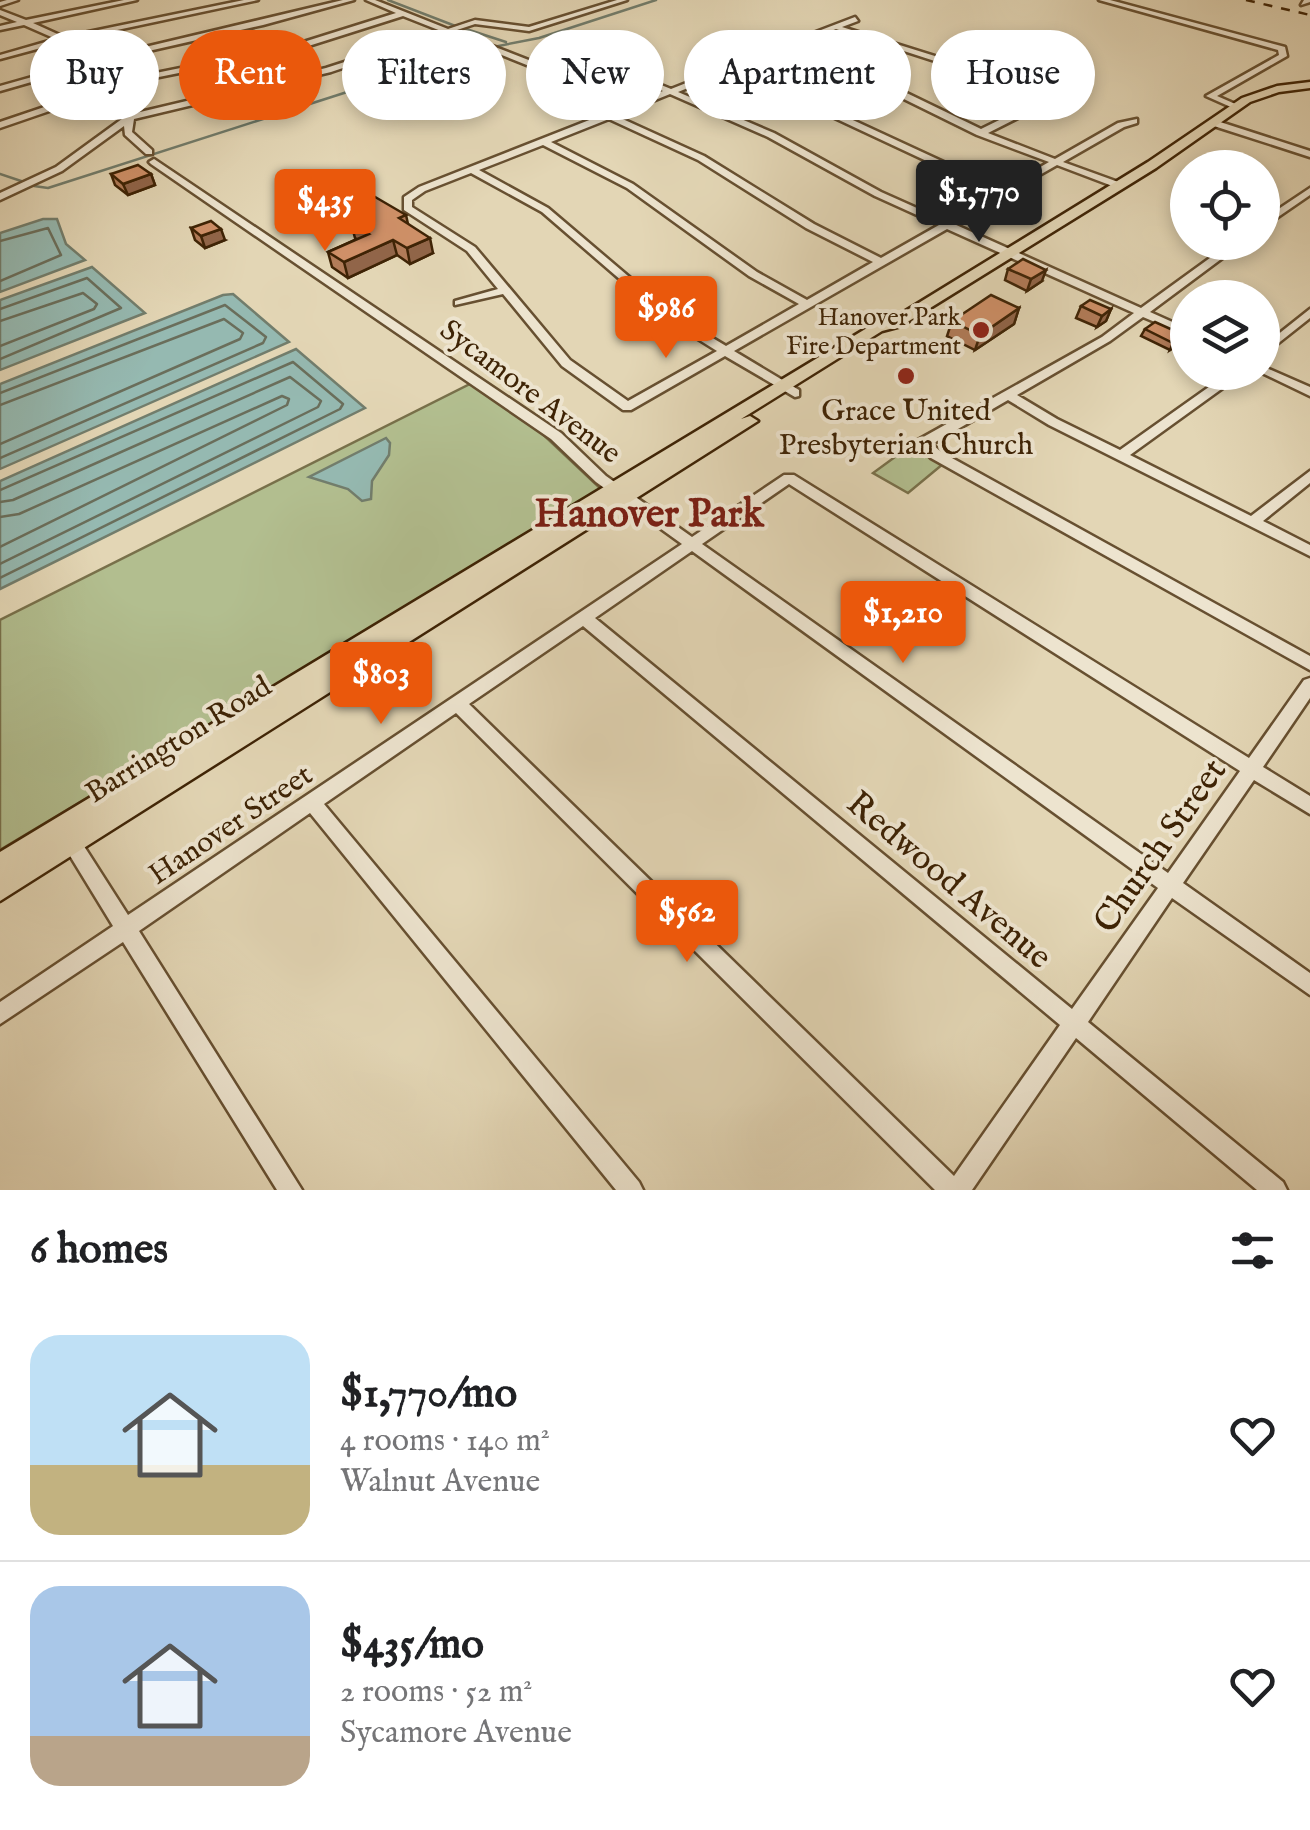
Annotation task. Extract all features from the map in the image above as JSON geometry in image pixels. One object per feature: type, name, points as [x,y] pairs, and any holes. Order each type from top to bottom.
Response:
[{"type":"main road","name":"Barrington Road","points":[[1217,124],[1218,119],[1257,95],[1310,88]]},
{"type":"main road","name":"Barrington Road","points":[[0,889],[67,836],[789,390],[888,334],[896,323],[1217,124],[1269,100],[1310,88]]},
{"type":"main road","name":"Barrington Road","points":[[0,866],[67,836]]},
{"type":"street","points":[[0,4],[16,0]]},
{"type":"street","points":[[0,28],[134,0]]},
{"type":"street","points":[[108,30],[255,0]]},
{"type":"street","points":[[159,46],[260,26],[351,0]]},
{"type":"street","points":[[369,0],[441,30]]},
{"type":"street","points":[[452,30],[475,22],[530,29],[624,0]]},
{"type":"street","points":[[1102,0],[1282,49],[1282,56],[1210,96],[1236,106]]},
{"type":"street","points":[[0,12],[43,30]]},
{"type":"street","points":[[159,75],[296,46],[401,14]]},
{"type":"street","points":[[831,30],[855,20]]},
{"type":"street","points":[[836,28],[931,58]]},
{"type":"street","points":[[0,57],[30,49]]},
{"type":"street","points":[[506,53],[597,90],[641,79],[770,134],[878,194],[1170,324]]},
{"type":"street","points":[[0,89],[30,80]]},
{"type":"street","points":[[664,95],[684,87]]},
{"type":"street","points":[[914,100],[931,94]]},
{"type":"street","points":[[911,99],[980,132],[1118,185]]},
{"type":"street","points":[[0,125],[30,115]]},
{"type":"street","points":[[0,197],[58,169],[127,120]]},
{"type":"street","name":"Sycamore Avenue","points":[[131,120],[130,136],[152,157],[556,436],[623,493],[1310,985]]},
{"type":"street","points":[[600,120],[406,199],[407,208],[470,250],[573,370],[628,407],[1134,122]]},
{"type":"street","points":[[619,120],[701,158],[810,226],[881,262]]},
{"type":"street","points":[[850,120],[1004,193]]},
{"type":"street","points":[[980,132],[1004,120]]},
{"type":"street","points":[[1217,124],[1310,154]]},
{"type":"street","points":[[545,142],[630,186],[744,268],[807,304]]},
{"type":"street","points":[[472,170],[545,210],[670,317],[789,390]]},
{"type":"street","points":[[1280,212],[1310,191]]},
{"type":"street","points":[[1214,260],[1106,339],[923,443],[936,456],[1310,664]]},
{"type":"street","points":[[459,303],[506,290]]},
{"type":"street","points":[[1280,338],[1310,312]]},
{"type":"street","points":[[1280,378],[1310,392]]},
{"type":"street","points":[[1120,456],[1214,390]]},
{"type":"street","points":[[1006,394],[1120,456],[1310,550]]},
{"type":"street","points":[[1254,521],[1310,476]]},
{"type":"street","name":"Hanover Street","points":[[0,1014],[789,478],[1251,769]]},
{"type":"street","name":"Redwood Avenue","points":[[584,618],[1275,1190]]},
{"type":"street","name":"Church Street","points":[[954,1190],[1310,685]]},
{"type":"street","points":[[458,704],[954,1190]]},
{"type":"street","points":[[1251,769],[1310,806]]},
{"type":"street","points":[[312,802],[631,1190]]},
{"type":"street","points":[[67,836],[290,1190]]},
{"type":"green space","points":[[472,383],[533,425],[602,490],[0,850],[0,620]]},
{"type":"green space","points":[[910,446],[943,464],[908,493],[873,473]]},
{"type":"water","points":[[43,219],[57,219],[66,244],[85,260],[0,292],[0,233]]},
{"type":"water","points":[[92,267],[145,313],[0,370],[0,300]]},
{"type":"water","points":[[233,294],[289,342],[0,469],[0,384]]},
{"type":"water","points":[[296,349],[365,408],[0,589],[0,481]]},
{"type":"water","points":[[386,438],[390,443],[389,455],[372,481],[371,499],[362,501],[348,489],[309,477]]},
{"type":"building","points":[[138,165],[151,174],[123,184],[111,174]]},
{"type":"building","points":[[358,187],[406,215],[399,218],[430,238],[407,248],[393,240],[344,262],[328,252],[369,234],[351,223],[367,214],[336,196]]},
{"type":"building","points":[[211,221],[221,229],[201,236],[191,228]]},
{"type":"building","points":[[1023,259],[1046,270],[1031,279],[1008,269]]},
{"type":"building","points":[[991,295],[1019,308],[980,335],[952,321]]},
{"type":"building","points":[[1090,300],[1111,309],[1102,316],[1081,306]]},
{"type":"building","points":[[1155,322],[1170,329],[1170,342],[1145,329]]},
{"type":"waterway","points":[[388,0],[458,27]]},
{"type":"waterway","points":[[34,186],[48,188],[478,50],[539,38],[656,0]]},
{"type":"waterway","points":[[463,28],[469,30]]},
{"type":"waterway","points":[[0,174],[24,182]]},
{"type":"railway","points":[[1246,0],[1310,15]]},
{"type":"place","name":"Hanover Park Fire Department","points":[[981,330]]},
{"type":"place","name":"Grace United Presbyterian Church","points":[[906,376]]},
{"type":"district","name":"Hanover Park","points":[[649,512]]}]
